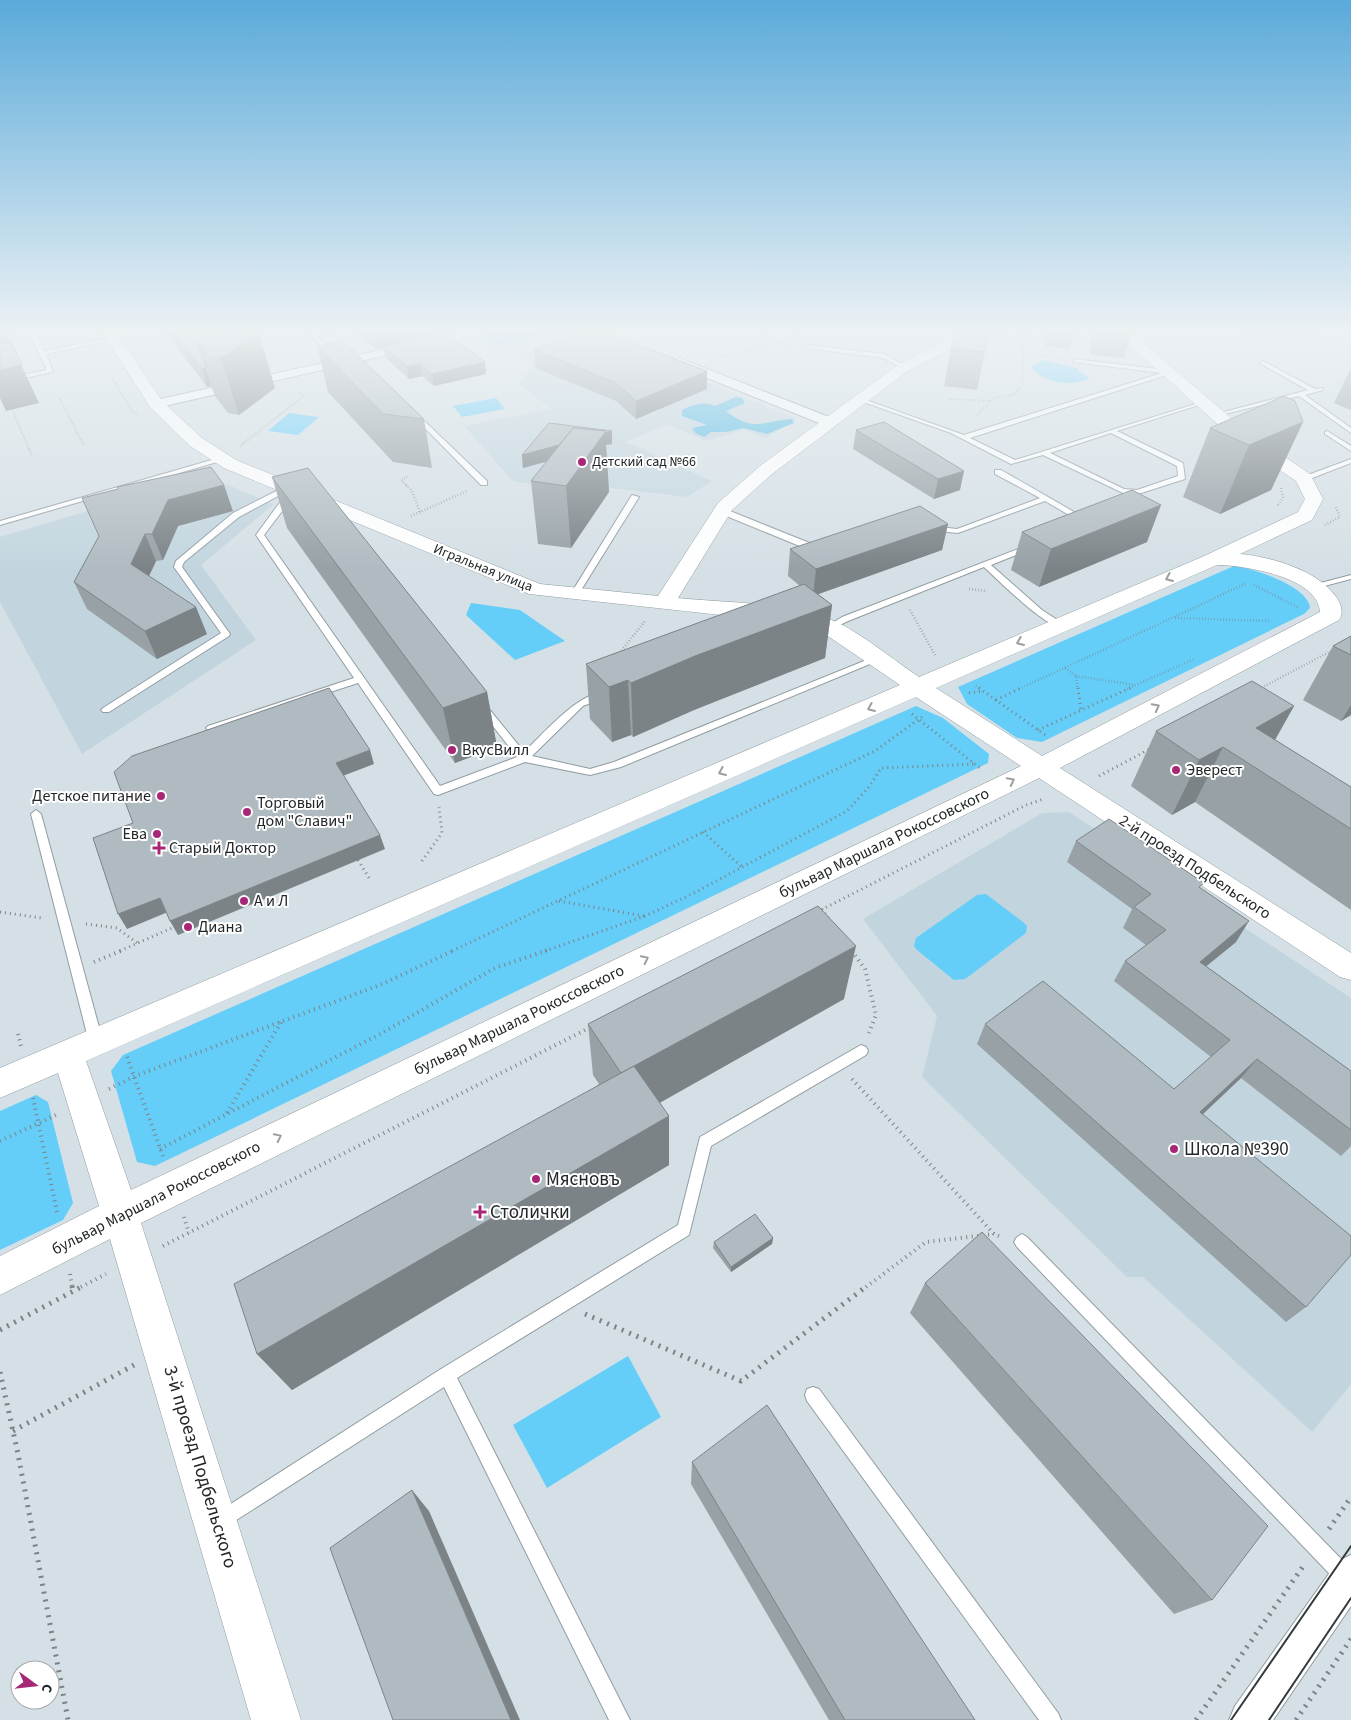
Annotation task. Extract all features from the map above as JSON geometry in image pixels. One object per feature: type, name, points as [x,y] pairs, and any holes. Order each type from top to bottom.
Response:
[{"type":"street","name":"Игральная улица","points":[[162,409],[196,442],[222,459],[294,490],[341,516],[386,528],[536,590],[665,602],[786,618],[810,619],[830,628],[877,660],[912,698]]},
{"type":"street","points":[[797,409],[829,422]]},
{"type":"street","points":[[665,602],[722,511],[766,470],[848,409]]},
{"type":"street","points":[[1211,409],[1238,433],[1304,478],[1314,499],[1305,516],[1214,559]]},
{"type":"street","points":[[1269,533],[1266,544],[1273,558],[1304,581]]},
{"type":"street","name":"бульвар Маршала Рокоссовского","points":[[0,1083],[912,698],[1059,625],[1214,559],[1257,562],[1304,581],[1329,600],[1333,608],[1331,615],[1323,621],[1040,766],[174,1187],[0,1276]]},
{"type":"street","points":[[912,698],[1040,766]]},
{"type":"street","name":"2-й проезд Подбельского","points":[[1040,766],[1351,968]]},
{"type":"street","name":"3-й проезд Подбельского","points":[[94,1043],[84,1102],[217,1522],[276,1720]]},
{"type":"street","points":[[1249,1720],[1350,1578]]},
{"type":"lane","points":[[408,409],[484,483]]},
{"type":"lane","points":[[888,409],[953,432],[1014,462],[1181,409]]},
{"type":"lane","points":[[964,437],[1053,409]]},
{"type":"lane","points":[[1218,415],[1242,409]]},
{"type":"lane","points":[[1321,409],[1351,431]]},
{"type":"lane","points":[[1046,453],[1123,491],[1138,492],[1182,478],[1180,465],[1113,432]]},
{"type":"lane","points":[[1327,433],[1351,449]]},
{"type":"lane","points":[[0,523],[222,459]]},
{"type":"lane","points":[[1304,478],[1351,461]]},
{"type":"lane","points":[[998,472],[1089,523],[1080,526]]},
{"type":"lane","points":[[294,490],[260,535],[438,791],[524,758],[580,704],[616,690]]},
{"type":"lane","points":[[106,710],[226,634],[178,567],[180,561],[236,515],[294,490]]},
{"type":"lane","points":[[574,594],[635,497]]},
{"type":"lane","points":[[924,527],[958,531],[1045,499]]},
{"type":"lane","points":[[722,511],[805,545],[817,548],[824,547]]},
{"type":"lane","points":[[830,628],[845,619],[1037,544]]},
{"type":"lane","points":[[985,564],[1016,593],[1059,625]]},
{"type":"lane","points":[[1304,581],[1351,577]]},
{"type":"lane","points":[[475,697],[524,758],[590,772],[617,765],[877,660]]},
{"type":"lane","points":[[211,728],[360,679]]},
{"type":"lane","points":[[36,814],[94,1043]]},
{"type":"lane","points":[[217,1522],[447,1375],[684,1230],[705,1142],[861,1051]]},
{"type":"lane","points":[[1022,1242],[1350,1578]]},
{"type":"lane","points":[[447,1375],[620,1720]]},
{"type":"lane","points":[[813,1395],[1051,1720]]},
{"type":"path","points":[[12,409],[32,456]]},
{"type":"path","points":[[65,409],[83,444]]},
{"type":"path","points":[[245,453],[237,448],[287,409]]},
{"type":"path","points":[[953,432],[966,428],[983,409]]},
{"type":"path","points":[[408,478],[401,480],[412,491],[420,512]]},
{"type":"path","points":[[1276,507],[1283,498],[1279,481]]},
{"type":"path","points":[[386,528],[484,483]]},
{"type":"path","points":[[996,700],[1249,582],[1302,610],[1293,614]]},
{"type":"path","points":[[903,596],[935,656],[944,652]]},
{"type":"path","points":[[614,660],[648,616]]},
{"type":"path","points":[[1173,618],[1276,621],[1268,625]]},
{"type":"path","points":[[1255,691],[1334,649]]},
{"type":"path","points":[[1038,730],[1198,658]]},
{"type":"path","points":[[1064,668],[1076,676],[1136,686]]},
{"type":"path","points":[[1076,676],[1081,711]]},
{"type":"path","points":[[984,691],[1051,739]]},
{"type":"path","points":[[912,698],[919,720],[983,770]]},
{"type":"path","points":[[84,1102],[135,1076],[380,985],[875,751],[924,715]]},
{"type":"path","points":[[1101,777],[1152,748]]},
{"type":"path","points":[[160,1149],[380,1034],[495,968],[645,916],[692,894],[847,811],[869,787],[881,768],[975,764]]},
{"type":"path","points":[[422,861],[442,833],[438,791]]},
{"type":"path","points":[[814,914],[1026,805]]},
{"type":"path","points":[[703,832],[742,867]]},
{"type":"path","points":[[358,860],[371,881]]},
{"type":"path","points":[[559,900],[645,916]]},
{"type":"path","points":[[822,909],[833,924]]},
{"type":"path","points":[[97,971],[94,962],[174,927]]},
{"type":"path","points":[[849,947],[865,969],[876,1015],[861,1051]]},
{"type":"path","points":[[226,1114],[282,1022]]},
{"type":"path","points":[[94,1043],[135,1076],[190,1233],[594,1026]]},
{"type":"path","points":[[838,1064],[994,1234]]},
{"type":"path","points":[[0,1141],[38,1123],[73,1291],[0,1330]]},
{"type":"path","points":[[562,1304],[741,1381],[926,1242],[994,1234],[1022,1242]]},
{"type":"path","points":[[13,1431],[163,1349]]},
{"type":"path","points":[[0,1372],[68,1720]]},
{"type":"path","points":[[1196,1720],[1351,1497]]},
{"type":"path","points":[[1296,1720],[1351,1639]]},
{"type":"shaded area","points":[[456,409],[504,409],[462,417]]},
{"type":"shaded area","name":"Детский сад №66","points":[[551,409],[773,409],[797,419],[766,438],[744,430],[706,441],[667,424],[626,442],[712,481],[687,497],[571,483],[566,490],[513,481],[464,426]]},
{"type":"shaded area","points":[[730,409],[726,411],[735,418],[751,424],[792,419],[794,423],[767,434],[743,428],[726,432],[711,432],[704,437],[695,433],[692,428],[707,425],[682,416],[682,410]]},
{"type":"shaded area","points":[[289,413],[319,417],[298,435],[268,431]]},
{"type":"shaded area","points":[[206,476],[274,504],[201,565],[256,640],[82,754],[0,602],[0,537]]},
{"type":"shaded area","points":[[1234,566],[1254,570],[1291,586],[1301,593],[1307,600],[1310,608],[1304,614],[1042,742],[1017,738],[967,704],[958,687]]},
{"type":"shaded area","points":[[471,603],[520,610],[565,641],[515,660],[466,615]]},
{"type":"shaded area","points":[[916,706],[943,718],[989,754],[988,763],[155,1166],[137,1162],[111,1071],[123,1055]]},
{"type":"shaded area","name":"Школа №390","points":[[1069,812],[1351,998],[1351,1384],[1312,1432],[1143,1277],[1127,1277],[922,1077],[937,1016],[863,919],[1042,813]]},
{"type":"shaded area","points":[[986,894],[1023,922],[1027,926],[1026,933],[965,979],[954,980],[917,950],[914,946],[916,938],[977,895]]},
{"type":"shaded area","points":[[36,1095],[48,1102],[73,1203],[63,1220],[0,1250],[0,1111]]},
{"type":"shaded area","points":[[628,1356],[661,1417],[547,1488],[513,1425]]},
{"type":"building","points":[[378,409],[414,409],[424,419],[383,414]]},
{"type":"building","points":[[1253,409],[1298,409],[1303,422],[1249,445],[1210,428]]},
{"type":"building","points":[[884,422],[964,471],[938,479],[856,430]]},
{"type":"building","points":[[549,423],[612,431],[606,433],[606,431],[573,428],[559,445],[522,455]]},
{"type":"building","points":[[573,428],[606,431],[566,486],[531,481]]},
{"type":"building","points":[[211,467],[224,485],[168,500],[152,534],[145,534],[131,564],[196,607],[145,631],[74,582],[99,536],[82,498],[118,489],[117,487]]},
{"type":"building","points":[[308,468],[487,692],[443,708],[272,477]]},
{"type":"building","points":[[1132,490],[1161,505],[1051,549],[1022,532]]},
{"type":"building","points":[[920,506],[948,524],[816,569],[790,549]]},
{"type":"building","points":[[804,584],[832,605],[695,656],[631,683],[628,680],[609,687],[586,664]]},
{"type":"building","points":[[1351,636],[1351,655],[1333,646]]},
{"type":"building","points":[[1252,681],[1294,706],[1256,728],[1351,787],[1351,829],[1223,747],[1199,760],[1156,731]]},
{"type":"building","name":"Торговый дом \"Славич\"","points":[[329,688],[370,750],[336,763],[380,835],[170,921],[160,898],[118,914],[93,838],[133,823],[114,772],[132,756]]},
{"type":"building","points":[[1109,819],[1204,883],[1199,887],[1249,921],[1200,962],[1351,1071],[1351,1130],[1257,1059],[1200,1112],[1351,1236],[1351,1255],[1306,1307],[985,1024],[1043,981],[1174,1089],[1230,1040],[1125,961],[1166,930],[1134,907],[1151,894],[1076,841]]},
{"type":"building","points":[[818,906],[856,946],[621,1073],[588,1024]]},
{"type":"building","points":[[634,1066],[669,1116],[257,1354],[234,1284]]},
{"type":"building","points":[[755,1214],[773,1238],[731,1267],[714,1242]]},
{"type":"building","points":[[982,1232],[1268,1526],[1212,1600],[925,1283]]},
{"type":"building","points":[[767,1405],[975,1720],[845,1720],[692,1462]]},
{"type":"building","points":[[412,1490],[511,1720],[393,1720],[330,1548]]},
{"type":"tram line","points":[[1231,1720],[1351,1546]]},
{"type":"tram line","points":[[1269,1720],[1351,1598]]},
{"type":"place","name":"Детский сад №66","points":[[582,462]]},
{"type":"place","name":"ВкусВилл","points":[[452,750]]},
{"type":"place","name":"Эверест","points":[[1176,770]]},
{"type":"place","name":"Детское питание","points":[[161,796]]},
{"type":"place","name":"Торговый дом \"Славич\"","points":[[247,812]]},
{"type":"place","name":"Ева","points":[[157,834]]},
{"type":"place","name":"Старый Доктор","points":[[159,848]]},
{"type":"place","name":"А и Л","points":[[244,901]]},
{"type":"place","name":"Диана","points":[[188,927]]},
{"type":"place","name":"Школа №390","points":[[1174,1149]]},
{"type":"place","name":"Мясновъ","points":[[536,1179]]},
{"type":"place","name":"Столички","points":[[480,1212]]}]
